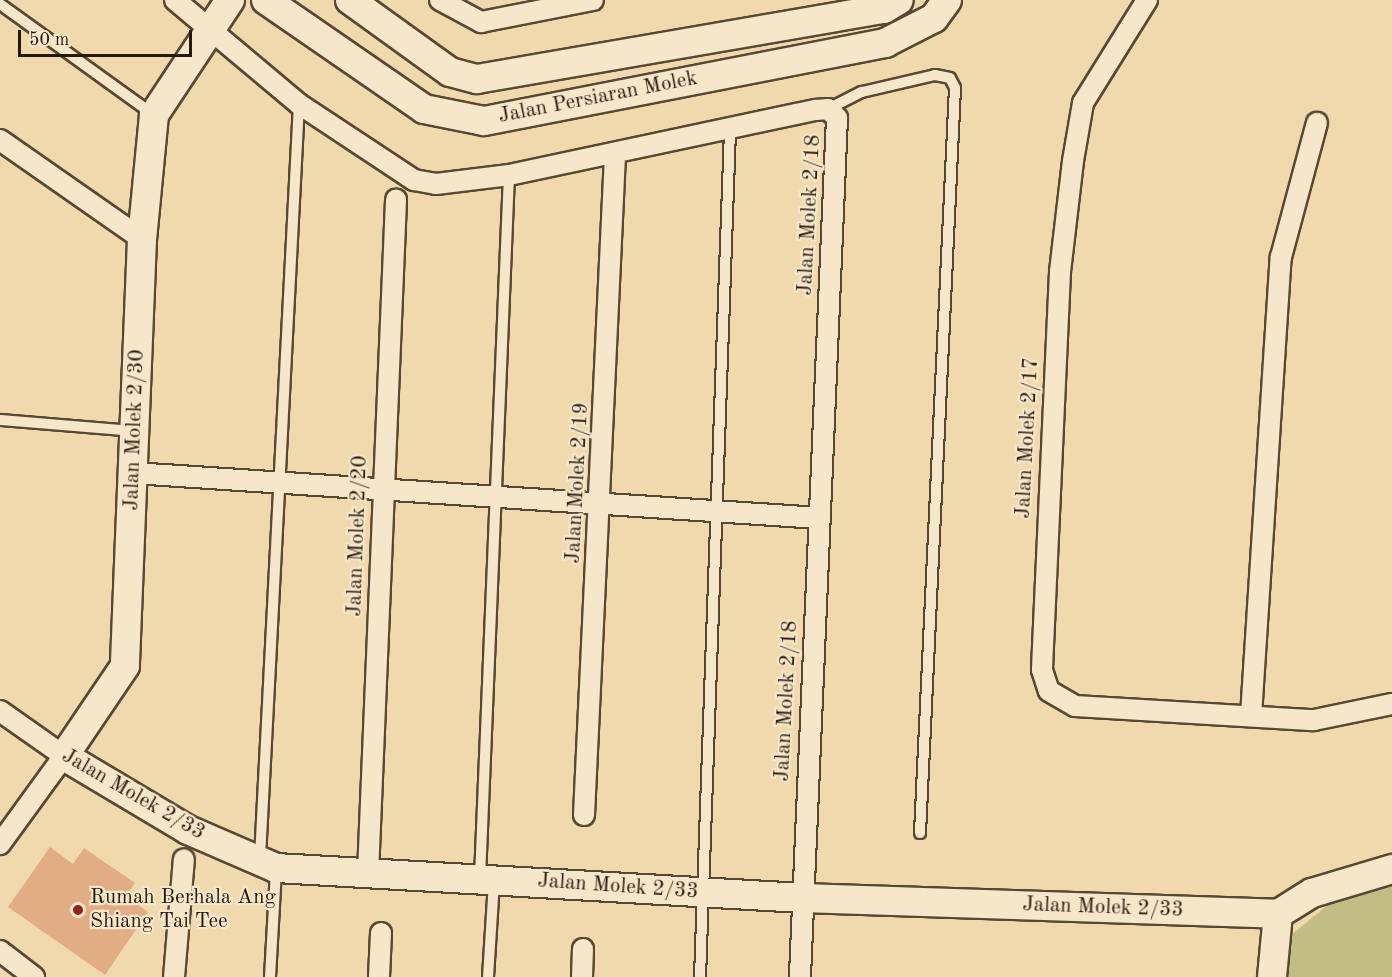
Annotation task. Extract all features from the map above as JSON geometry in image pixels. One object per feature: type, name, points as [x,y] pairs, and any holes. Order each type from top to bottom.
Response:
[{"type":"street","name":"Jalan Molek 2/18","points":[[175,0],[212,26],[299,104],[414,180],[436,184],[509,175],[828,109],[838,124],[800,977]]},
{"type":"street","name":"Jalan Molek 2/30","points":[[0,844],[64,756],[125,666],[142,239],[154,115],[230,0]]},
{"type":"street","name":"Jalan Persiaran Molek","points":[[266,0],[424,109],[484,120],[885,43],[934,18],[947,0]]},
{"type":"street","name":"Jalan Persiaran Molek","points":[[350,0],[450,72],[477,79],[884,9],[899,0]]},
{"type":"street","points":[[440,0],[481,22],[593,0]]},
{"type":"street","name":"Jalan Molek 2/17","points":[[1147,0],[1083,103],[1072,161],[1060,272],[1042,670],[1049,691],[1075,706],[1314,720],[1392,704]]},
{"type":"street","points":[[1251,716],[1281,257],[1317,123]]},
{"type":"street","points":[[0,140],[142,239]]},
{"type":"street","name":"Jalan Molek 2/19","points":[[584,815],[602,502],[615,154]]},
{"type":"street","name":"Jalan Molek 2/20","points":[[368,874],[396,200]]},
{"type":"street","points":[[133,473],[819,518]]},
{"type":"street","name":"Jalan Molek 2/33","points":[[0,711],[64,756],[188,830],[268,864],[368,874],[487,878],[802,898],[1278,914]]},
{"type":"street","points":[[174,977],[184,859]]},
{"type":"street","points":[[1272,977],[1278,914],[1312,893],[1392,869]]},
{"type":"street","points":[[379,977],[381,933]]},
{"type":"street","points":[[582,977],[583,949]]},
{"type":"street","points":[[0,951],[34,977]]},
{"type":"lane","points":[[0,4],[154,115]]},
{"type":"lane","points":[[828,109],[862,92],[939,75],[950,78],[955,88],[920,833]]},
{"type":"lane","points":[[270,977],[268,864],[276,482],[299,104]]},
{"type":"lane","points":[[700,977],[730,130]]},
{"type":"lane","points":[[488,977],[487,878],[496,496],[509,175]]},
{"type":"lane","points":[[0,420],[135,431]]},
{"type":"shaded area","points":[[1392,882],[1392,977],[1278,977],[1286,939],[1328,905]]},
{"type":"building","name":"Rumah Berhala Ang Shiang Tai Tee","points":[[50,847],[73,864],[84,848],[135,883],[126,896],[148,912],[105,975],[8,907]]},
{"type":"place","name":"Rumah Berhala Ang Shiang Tai Tee","points":[[78,910]]}]
